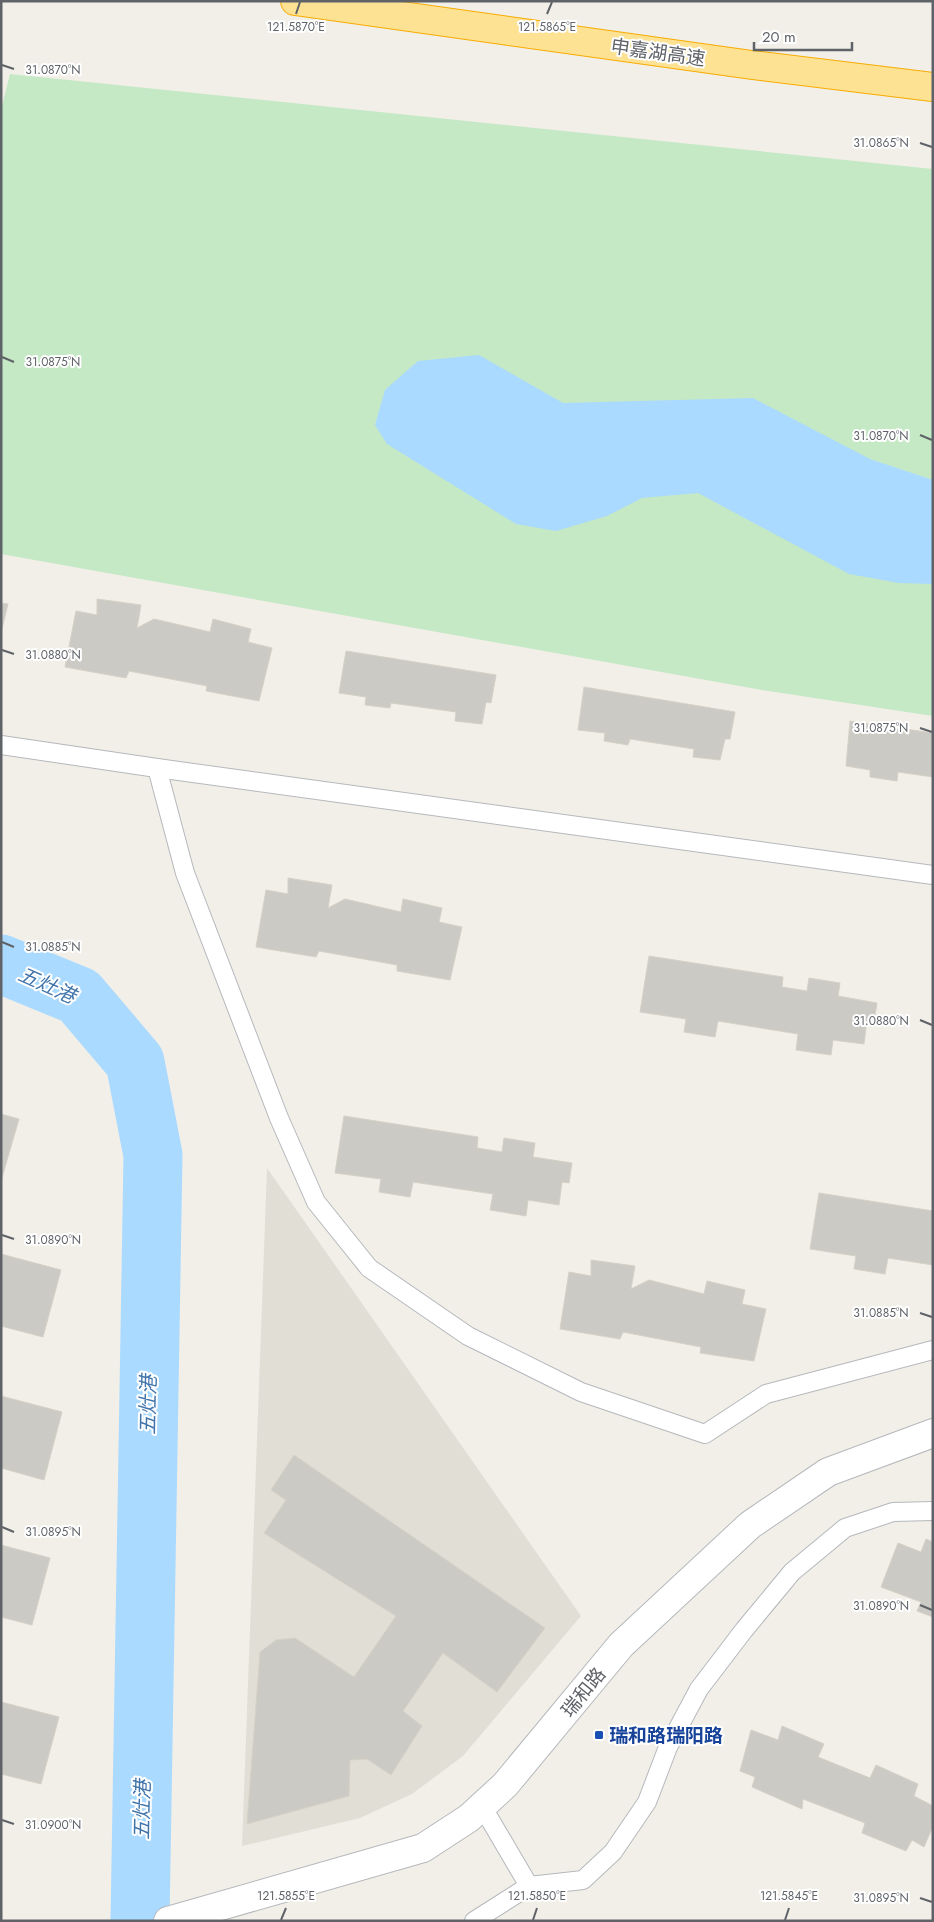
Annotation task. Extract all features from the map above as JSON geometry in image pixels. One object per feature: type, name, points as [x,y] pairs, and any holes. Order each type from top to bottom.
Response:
[{"type":"highway","name":"申嘉湖高速","points":[[295,1],[752,65],[933,87]]},
{"type":"street","name":"瑞和路","points":[[168,1921],[222,1911],[423,1848],[469,1818],[506,1785],[621,1645],[750,1526],[828,1472],[933,1433]]},
{"type":"lane","points":[[1,745],[933,875]]},
{"type":"lane","points":[[157,768],[186,873],[279,1118],[316,1202],[370,1268],[468,1336],[581,1392],[705,1434],[766,1394],[933,1350]]},
{"type":"lane","points":[[474,1921],[529,1886],[583,1880],[613,1852],[647,1802],[668,1747],[699,1689],[792,1572],[844,1528],[894,1512],[933,1511]]},
{"type":"lane","points":[[482,1806],[529,1886]]},
{"type":"shaded area","points":[[267,1168],[581,1616],[463,1756],[412,1794],[360,1818],[242,1846]]},
{"type":"green space","points":[[10,74],[933,169],[933,716],[762,690],[1,554],[1,110]]},
{"type":"water","points":[[479,355],[563,403],[753,398],[870,459],[933,480],[933,584],[899,583],[849,574],[698,493],[642,498],[607,516],[556,531],[516,524],[387,444],[375,425],[385,390],[418,361]]},
{"type":"building","points":[[97,599],[141,605],[137,628],[154,619],[210,632],[213,619],[251,629],[248,642],[272,648],[259,701],[206,691],[207,686],[129,671],[126,678],[65,667],[76,611],[97,615]]},
{"type":"building","points":[[1,603],[8,604],[1,633]]},
{"type":"building","points":[[346,651],[496,675],[491,703],[486,702],[482,724],[455,721],[456,712],[391,703],[390,708],[365,705],[366,697],[339,693]]},
{"type":"building","points":[[584,687],[735,712],[730,739],[725,739],[720,760],[693,757],[694,749],[630,739],[628,745],[604,741],[605,733],[578,730]]},
{"type":"building","points":[[850,721],[933,733],[933,777],[898,772],[897,781],[870,777],[870,770],[846,766]]},
{"type":"building","points":[[288,878],[332,885],[328,908],[345,899],[401,912],[403,899],[442,908],[439,922],[462,927],[450,980],[397,971],[397,965],[319,951],[316,957],[256,947],[266,890],[288,894]]},
{"type":"building","points":[[649,956],[783,977],[782,987],[807,991],[809,978],[840,983],[838,996],[877,1003],[874,1022],[867,1021],[864,1044],[833,1040],[831,1055],[796,1050],[798,1034],[718,1021],[715,1037],[684,1032],[686,1019],[640,1012]]},
{"type":"building","points":[[1,1114],[19,1119],[1,1181]]},
{"type":"building","points":[[344,1116],[478,1137],[477,1148],[502,1152],[504,1138],[535,1143],[533,1157],[572,1163],[569,1183],[562,1182],[559,1205],[528,1200],[526,1216],[490,1210],[493,1194],[413,1182],[410,1197],[379,1192],[381,1179],[335,1173]]},
{"type":"building","points":[[819,1193],[933,1211],[933,1265],[888,1258],[885,1274],[854,1269],[856,1256],[810,1249]]},
{"type":"building","points":[[1,1254],[61,1270],[43,1337],[1,1326]]},
{"type":"building","points":[[591,1260],[635,1266],[631,1289],[649,1280],[704,1294],[707,1281],[745,1290],[742,1304],[766,1309],[754,1361],[700,1353],[701,1347],[623,1332],[620,1339],[560,1329],[569,1272],[591,1276]]},
{"type":"building","points":[[1,1396],[62,1412],[44,1480],[1,1468]]},
{"type":"building","points":[[294,1455],[545,1628],[497,1692],[443,1653],[403,1711],[422,1726],[391,1775],[367,1759],[350,1760],[349,1796],[247,1824],[260,1652],[276,1640],[295,1638],[354,1677],[396,1616],[264,1533],[286,1500],[271,1490]]},
{"type":"building","points":[[926,1539],[933,1542],[933,1617],[917,1611],[921,1602],[881,1587],[898,1543],[921,1552]]},
{"type":"building","points":[[1,1545],[50,1558],[32,1625],[1,1617]]},
{"type":"building","points":[[1,1702],[59,1717],[41,1784],[1,1774]]},
{"type":"building","points":[[782,1726],[824,1744],[818,1757],[870,1778],[876,1765],[918,1784],[914,1796],[933,1806],[933,1826],[924,1847],[912,1840],[906,1851],[862,1833],[865,1823],[803,1799],[802,1809],[752,1787],[755,1777],[740,1771],[751,1730],[778,1740]]},
{"type":"waterway","name":"五灶港","points":[[1,964],[79,996],[135,1062],[153,1155],[140,1921]]},
{"type":"place","name":"瑞和路瑞阳路","points":[[599,1735]]}]
